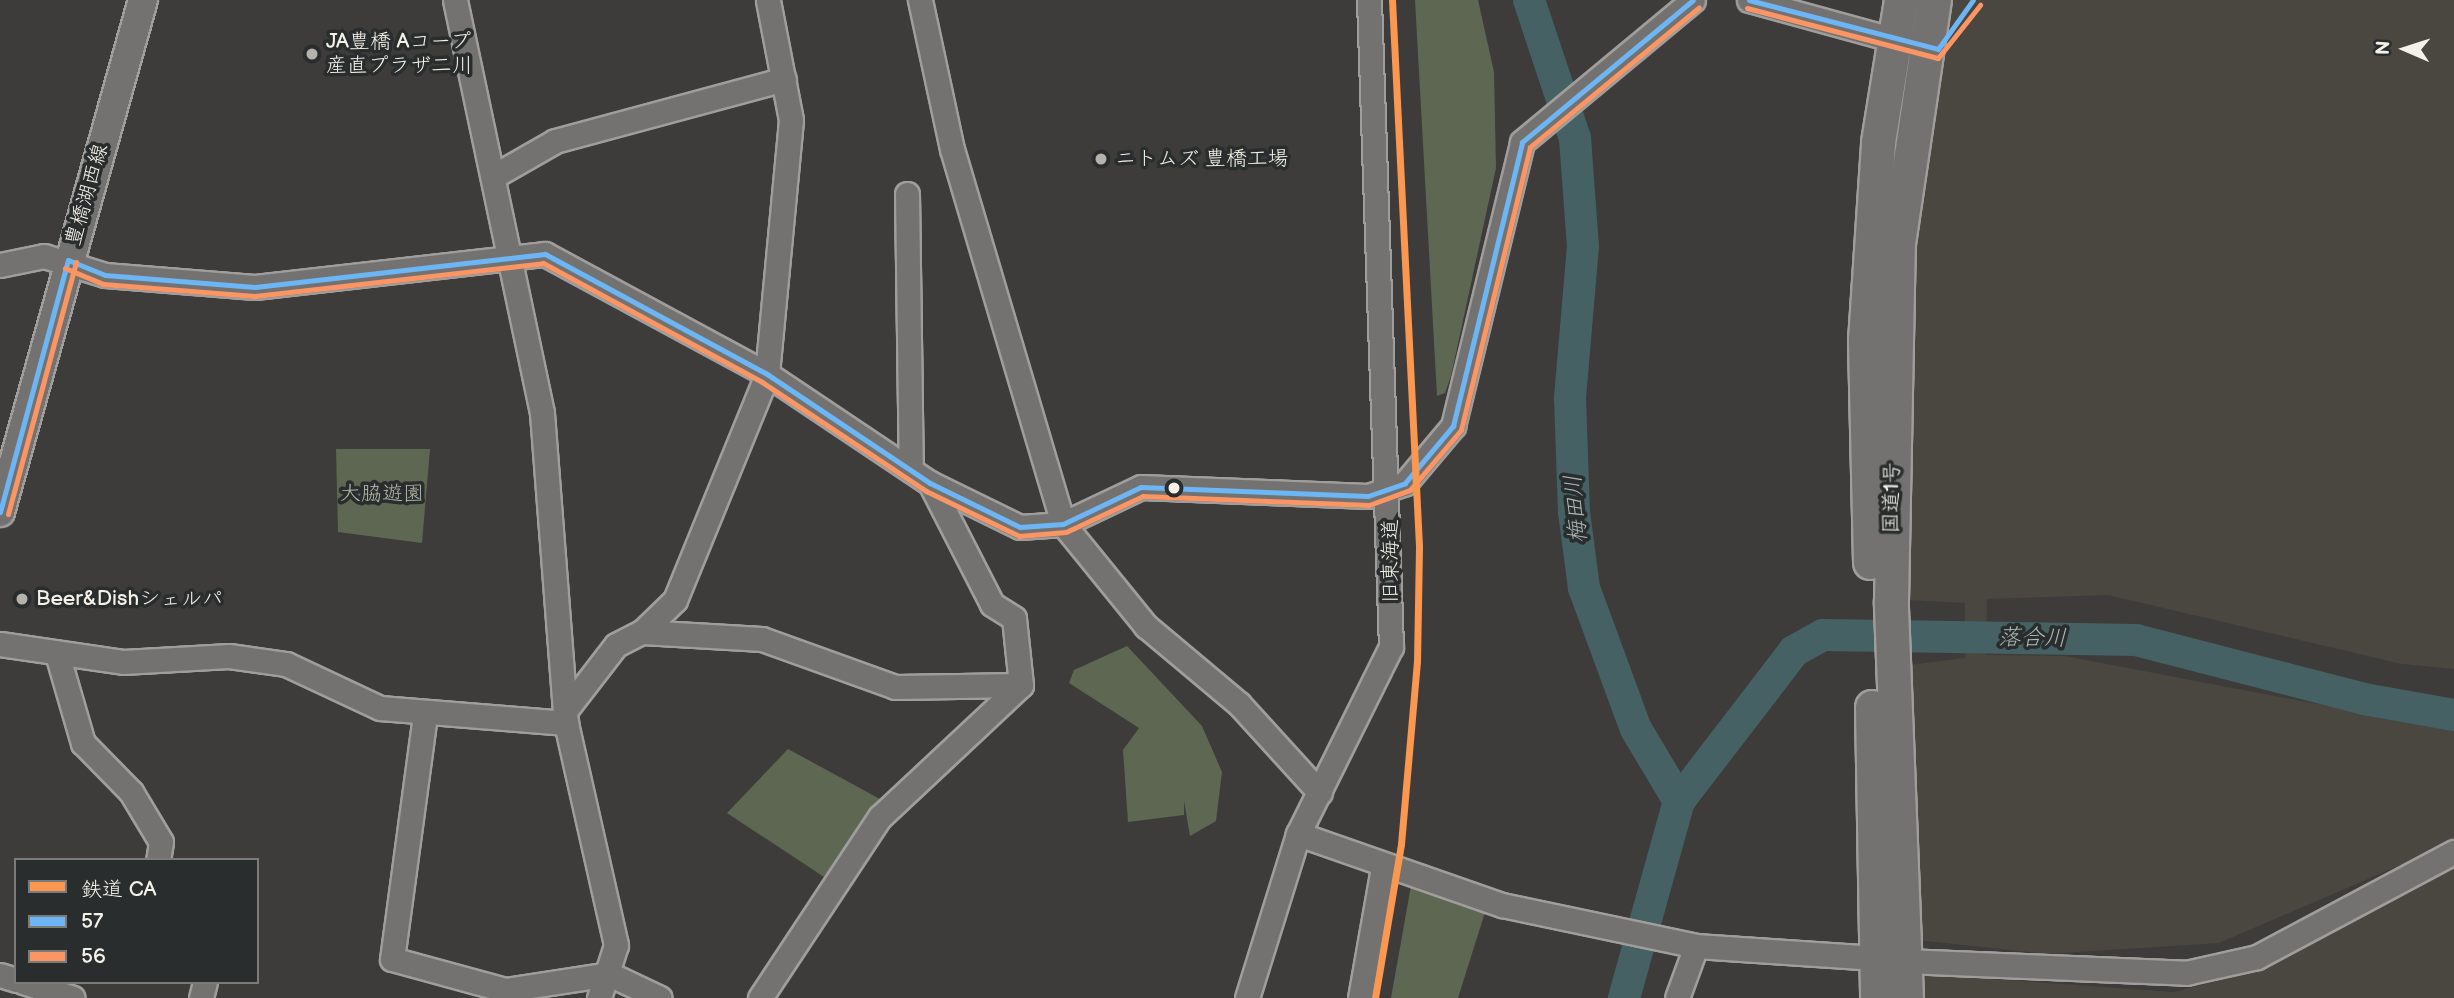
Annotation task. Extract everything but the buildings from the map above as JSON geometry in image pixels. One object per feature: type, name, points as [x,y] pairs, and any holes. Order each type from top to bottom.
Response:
[{"type":"highway","name":"国道1号","points":[[1877,998],[1890,960],[1881,602],[1865,340],[1907,44],[1901,0]]},
{"type":"highway","name":"国道1号","points":[[1907,44],[1934,0]]},
{"type":"highway","name":"国道1号","points":[[1890,960],[1906,998]]},
{"type":"main road","name":"豊橋湖西線","points":[[0,512],[68,260],[143,0]]},
{"type":"street","points":[[455,0],[512,256],[542,413],[566,717],[616,945],[610,974],[599,998]]},
{"type":"street","points":[[566,717],[616,645],[642,632],[675,600],[766,374],[791,120],[768,0]]},
{"type":"street","points":[[920,0],[952,149],[1063,524],[1146,626],[1239,704],[1320,793]]},
{"type":"street","points":[[0,265],[44,256],[68,260],[105,275],[255,287],[545,254],[766,374],[920,476],[1020,527],[1063,524],[1142,487],[1368,496],[1391,491],[1369,0]]},
{"type":"street","name":"旧東海道","points":[[1247,998],[1298,834],[1391,647],[1391,491],[1427,464],[1453,426],[1522,142],[1693,0]]},
{"type":"street","points":[[1749,0],[1907,44]]},
{"type":"street","points":[[494,176],[555,141],[784,79]]},
{"type":"street","points":[[907,194],[920,476],[992,604],[1014,618],[1021,685]]},
{"type":"street","points":[[642,632],[762,639],[895,687],[1021,685]]},
{"type":"street","points":[[0,644],[58,657],[123,662],[229,656],[286,664],[380,708],[425,715],[566,717]]},
{"type":"street","points":[[58,657],[83,743],[131,792],[161,842],[158,858]]},
{"type":"street","points":[[760,998],[880,817],[1021,685]]},
{"type":"street","points":[[425,715],[392,959],[505,990],[610,974],[660,998]]},
{"type":"street","points":[[1298,834],[1384,867],[1574,922],[1693,944],[1890,960],[2186,973],[2257,957],[2454,852]]},
{"type":"street","points":[[1360,998],[1384,867]]},
{"type":"street","points":[[1677,998],[1693,944]]},
{"type":"street","points":[[29,984],[73,998]]},
{"type":"shaded area","points":[[1952,0],[2454,0],[2454,669],[2402,664],[2108,595],[1987,599],[1986,655],[2065,656],[2454,730],[2454,842],[2219,943],[2047,954],[1916,940],[1910,665],[1965,658],[1965,603],[1908,600],[1908,303],[1918,177]]},
{"type":"shaded area","points":[[2454,867],[2454,998],[1924,998],[1923,974],[2174,992],[2249,973]]},
{"type":"green space","points":[[1415,0],[1478,0],[1494,72],[1496,168],[1451,376],[1445,393],[1437,396]]},
{"type":"green space","name":"大脇遊園","points":[[336,449],[430,449],[422,543],[338,532]]},
{"type":"green space","points":[[1127,646],[1202,726],[1222,772],[1216,821],[1190,836],[1184,801],[1184,815],[1128,822],[1123,750],[1139,728],[1069,683],[1074,670]]},
{"type":"green space","points":[[788,749],[880,799],[824,877],[727,813]]},
{"type":"green space","points":[[1412,880],[1487,906],[1458,998],[1391,998]]},
{"type":"waterway","name":"梅田川","points":[[1529,0],[1575,138],[1583,246],[1570,398],[1574,512],[1584,588],[1636,729],[1679,801],[1624,998]]},
{"type":"waterway","name":"落合川","points":[[1679,801],[1794,651],[1823,635],[2136,640],[2364,699],[2454,715]]},
{"type":"rail line","name":"CA","points":[[1375,998],[1401,844],[1417,662],[1419,546],[1392,0]]},
{"type":"transit line","name":"57","points":[[68,260],[105,275],[255,287],[545,254],[767,374],[930,483],[1020,527],[1063,524],[1141,487],[1368,496],[1405,483],[1453,426],[1522,142],[1693,0]]},
{"type":"transit line","name":"57","points":[[1749,0],[1938,49],[1973,0]]},
{"type":"transit line","name":"56","points":[[1747,8],[1938,58],[1980,5]]},
{"type":"transit line","name":"56","points":[[65,268],[103,284],[255,296],[543,263],[762,382],[926,491],[1019,536],[1066,532],[1143,496],[1369,505],[1410,490],[1461,430],[1530,147],[1699,7]]},
{"type":"transit line","name":"57","points":[[0,512],[68,260]]},
{"type":"transit line","name":"56","points":[[8,514],[76,262]]},
{"type":"place","name":"JA豊橋 Aコープ 産直プラザ二川","points":[[312,54]]},
{"type":"place","name":"ニトムズ 豊橋工場","points":[[1101,159]]},
{"type":"place","name":"Beer&Dishシェルパ","points":[[22,599]]}]
